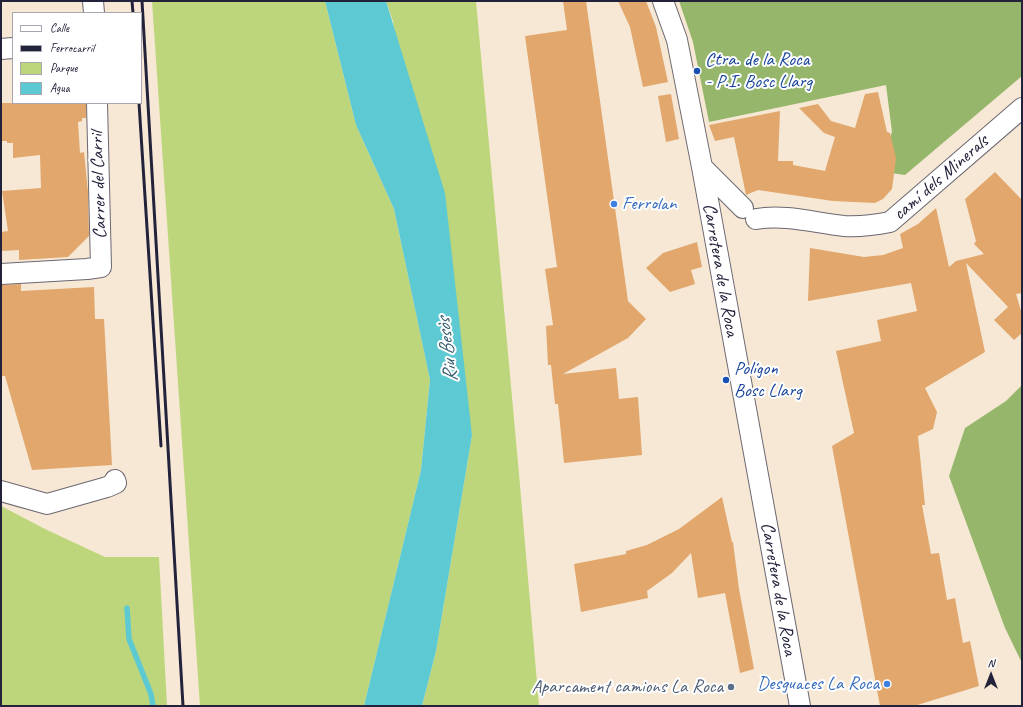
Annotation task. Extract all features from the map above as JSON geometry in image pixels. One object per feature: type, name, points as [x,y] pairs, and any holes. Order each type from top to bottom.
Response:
[{"type":"street","points":[[93,1],[94,12]]},
{"type":"street","name":"Carretera de la Roca","points":[[663,1],[677,40],[702,167],[800,706]]},
{"type":"street","points":[[1,49],[12,48]]},
{"type":"street","name":"Carrer del Carril","points":[[1,274],[101,267],[97,104]]},
{"type":"street","name":"camí dels Minerals","points":[[702,167],[750,213],[844,226],[858,226],[890,222],[1022,108]]},
{"type":"street","points":[[1,491],[47,504],[107,487],[116,483],[115,480]]},
{"type":"green space","points":[[152,1],[325,1],[356,125],[394,209],[430,380],[421,470],[364,706],[200,706]]},
{"type":"green space","points":[[386,1],[476,1],[539,706],[422,706],[436,651],[472,435],[393,21]]},
{"type":"green space","points":[[679,1],[1022,1],[1022,76],[905,175],[878,171],[892,132],[886,85],[709,122],[693,42]]},
{"type":"green space","points":[[1022,385],[1022,663],[1005,628],[949,476],[965,428],[1006,401]]},
{"type":"green space","points":[[1,506],[47,530],[105,557],[159,557],[167,706],[1,706]]},
{"type":"water","name":"Riu Besòs","points":[[325,1],[386,1],[445,193],[472,435],[436,651],[422,706],[364,706],[421,470],[430,380],[394,209],[356,125]]},
{"type":"building","points":[[563,1],[586,1],[628,301],[646,319],[628,338],[563,374],[616,368],[619,399],[638,397],[642,455],[564,463],[558,404],[555,404],[551,365],[548,365],[546,326],[553,325],[545,269],[557,267],[525,36],[567,30]]},
{"type":"building","points":[[618,1],[646,1],[656,27],[668,82],[643,87],[630,27]]},
{"type":"building","points":[[878,92],[887,132],[890,133],[896,158],[892,189],[883,199],[875,203],[833,201],[758,190],[746,195],[734,137],[715,141],[709,125],[780,111],[778,161],[793,161],[793,165],[825,171],[835,137],[824,133],[799,108],[818,104],[831,121],[855,128],[865,94]]},
{"type":"building","points":[[671,94],[679,139],[666,142],[658,96]]},
{"type":"building","points":[[1,103],[86,104],[86,118],[82,118],[82,121],[78,122],[80,153],[84,152],[88,192],[89,236],[68,257],[19,260],[19,250],[1,251],[1,232],[8,231],[2,191],[41,188],[40,155],[13,158],[13,143],[1,141]]},
{"type":"building","points":[[995,172],[1022,200],[1022,293],[1016,294],[1022,314],[1022,333],[1014,340],[994,320],[1008,307],[966,263],[985,352],[925,388],[937,412],[933,429],[918,436],[925,505],[922,505],[931,554],[939,553],[947,600],[955,598],[963,643],[970,641],[979,686],[914,706],[880,706],[832,446],[854,433],[836,351],[881,341],[877,320],[917,311],[911,283],[808,301],[810,248],[864,257],[883,255],[903,248],[900,234],[918,224],[936,208],[949,267],[956,261],[984,254],[974,244],[976,241],[965,199]]},
{"type":"building","points":[[697,242],[702,267],[691,270],[695,284],[670,292],[646,268],[663,253]]},
{"type":"building","points":[[21,284],[21,291],[94,287],[95,319],[104,319],[112,465],[32,470],[5,376],[1,376],[1,285]]},
{"type":"building","points":[[722,497],[733,542],[739,589],[754,669],[740,673],[725,593],[698,598],[691,553],[672,573],[647,591],[648,598],[581,612],[574,564],[626,554],[626,551],[647,545],[679,529]]},
{"type":"waterway","points":[[127,608],[129,639],[151,694],[153,706]]},
{"type":"railway","points":[[132,1],[133,12]]},
{"type":"railway","points":[[142,1],[183,706]]},
{"type":"railway","points":[[139,104],[161,446]]},
{"type":"place","name":"Ctra. de la Roca - P.I. Bosc Llarg","points":[[697,71]]},
{"type":"place","name":"Ferrolan","points":[[614,204]]},
{"type":"place","name":"Polígon Bosc Llarg","points":[[726,380]]},
{"type":"place","name":"Desguaces La Roca","points":[[887,684]]},
{"type":"place","name":"Aparcament camions La Roca","points":[[731,687]]}]
